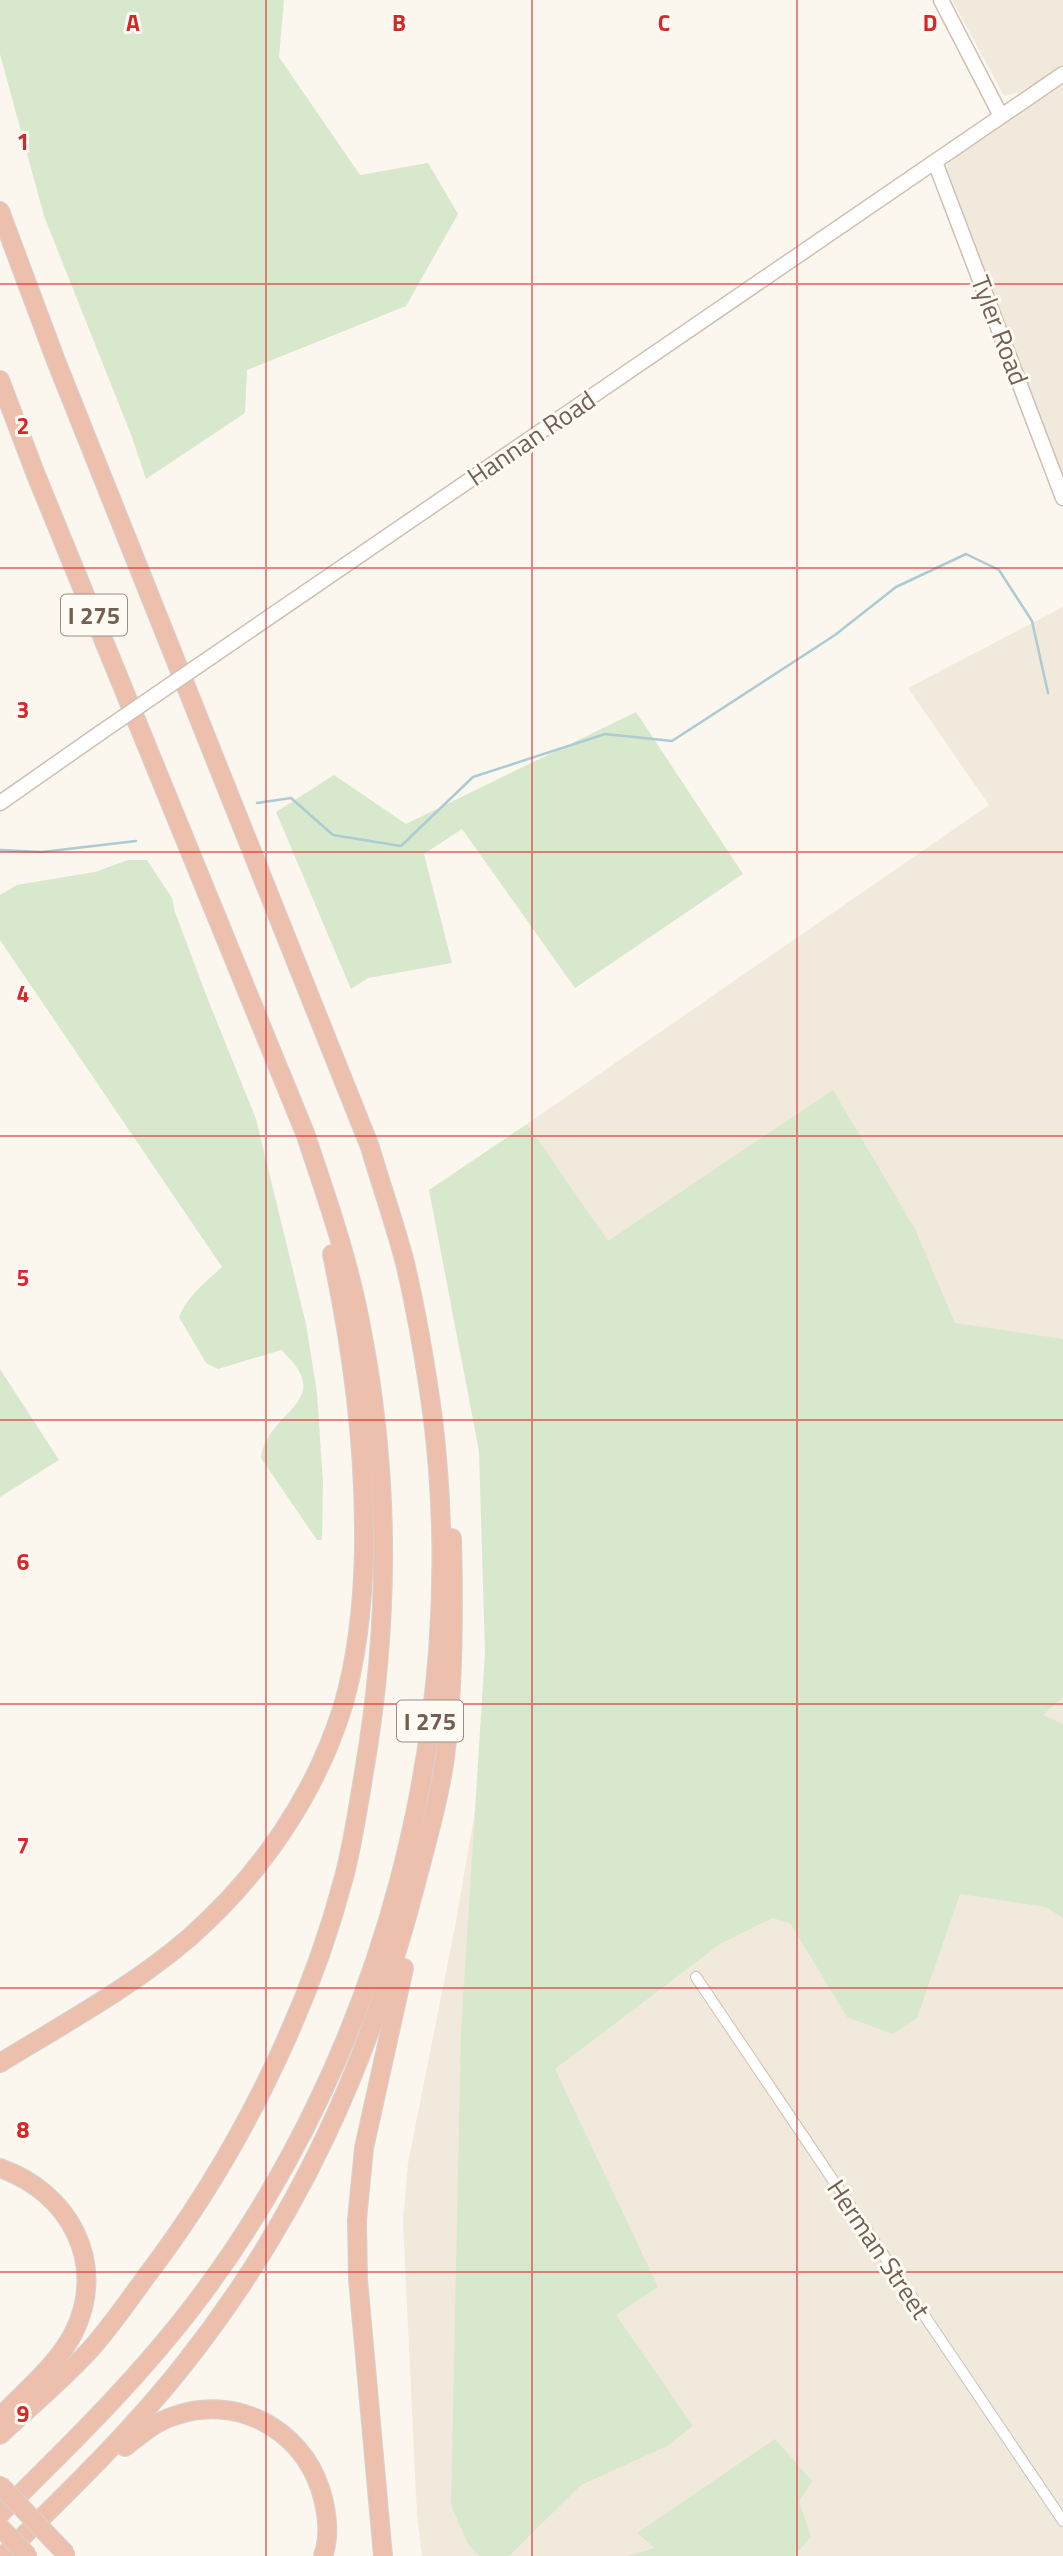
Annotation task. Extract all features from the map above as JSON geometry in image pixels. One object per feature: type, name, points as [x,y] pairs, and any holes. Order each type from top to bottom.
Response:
[{"type":"highway","name":"I 275","points":[[0,211],[56,361],[370,1147],[404,1261],[417,1322],[433,1422],[441,1537],[435,1677],[427,1741],[406,1851],[389,1915],[331,2076],[281,2174],[201,2296],[165,2342],[94,2420],[0,2514]]},
{"type":"highway","name":"I 275","points":[[0,380],[36,475],[305,1133],[324,1188],[362,1330],[377,1438],[383,1579],[378,1670],[359,1805],[343,1880],[328,1931],[294,2022],[242,2129],[189,2219],[89,2351],[0,2435]]},
{"type":"highway","points":[[0,2063],[139,1978],[219,1910],[248,1879],[296,1813],[329,1746],[352,1667],[363,1578],[363,1467],[360,1415],[351,1349],[328,1234],[324,1188]]},
{"type":"highway","points":[[4,2555],[137,2420],[206,2335],[269,2242],[327,2136],[374,2025],[430,1831],[444,1760],[450,1697],[453,1614],[451,1516],[447,1478],[433,1422]]},
{"type":"highway","points":[[383,2556],[358,2279],[358,2193],[373,2103],[428,1865],[430,1831]]},
{"type":"highway","points":[[0,2051],[164,1957]]},
{"type":"highway","points":[[0,2168],[36,2185],[65,2212],[83,2251],[86,2272],[83,2309],[74,2332],[62,2351],[0,2417]]},
{"type":"highway","points":[[4,2555],[150,2427],[194,2410],[216,2409],[240,2412],[262,2420],[283,2433],[303,2452],[315,2473],[325,2503],[328,2527],[323,2556]]},
{"type":"highway","points":[[0,2485],[71,2553]]},
{"type":"highway","points":[[0,2527],[28,2556]]},
{"type":"street","points":[[941,0],[1001,117]]},
{"type":"street","name":"Hannan Road","points":[[0,803],[1063,74]]},
{"type":"street","name":"Tyler Road","points":[[935,162],[1063,498]]},
{"type":"street","name":"Herman Street","points":[[696,1977],[1063,2521]]},
{"type":"shaded area","points":[[952,0],[1063,0],[1063,68],[1019,92],[1006,96]]},
{"type":"shaded area","points":[[1063,82],[1063,481],[946,169],[959,153]]},
{"type":"shaded area","points":[[1063,607],[1063,2556],[422,2556],[417,2516],[403,2222],[408,2163],[455,1927],[478,1794],[823,1559],[527,1124],[989,805],[908,688]]},
{"type":"green space","points":[[0,0],[284,0],[279,57],[360,175],[428,163],[458,214],[406,306],[247,370],[245,413],[146,479],[132,437],[44,216],[0,54]]},
{"type":"green space","points":[[636,712],[743,874],[575,988],[462,829],[424,854],[452,963],[368,978],[351,989],[276,812],[334,775],[406,824]]},
{"type":"green space","points":[[128,860],[147,860],[172,898],[205,992],[256,1119],[306,1324],[317,1393],[323,1483],[322,1540],[317,1540],[261,1458],[266,1441],[302,1395],[303,1382],[297,1368],[281,1350],[218,1369],[206,1363],[179,1317],[192,1295],[222,1267],[0,940],[0,895],[17,885],[95,872]]},
{"type":"green space","points":[[833,1090],[915,1229],[955,1323],[1063,1339],[1063,1697],[1043,1715],[1063,1724],[1063,1918],[1046,1907],[960,1894],[917,2018],[893,2034],[847,2017],[790,1923],[772,1918],[720,1944],[555,2069],[658,2287],[616,2315],[693,2426],[667,2446],[581,2485],[509,2556],[480,2556],[468,2544],[451,2505],[461,2031],[485,1652],[479,1451],[429,1190],[527,1124],[608,1241]]},
{"type":"green space","points":[[0,1369],[59,1460],[0,1497]]},
{"type":"green space","points":[[775,2439],[812,2481],[799,2501],[811,2537],[794,2556],[628,2556],[655,2548],[637,2533]]},
{"type":"waterway","points":[[257,803],[291,798],[333,835],[401,846],[473,777],[605,734],[672,741],[835,635],[896,587],[966,554],[999,570],[1032,621],[1048,693]]},
{"type":"waterway","points":[[0,850],[42,852],[136,841]]}]
